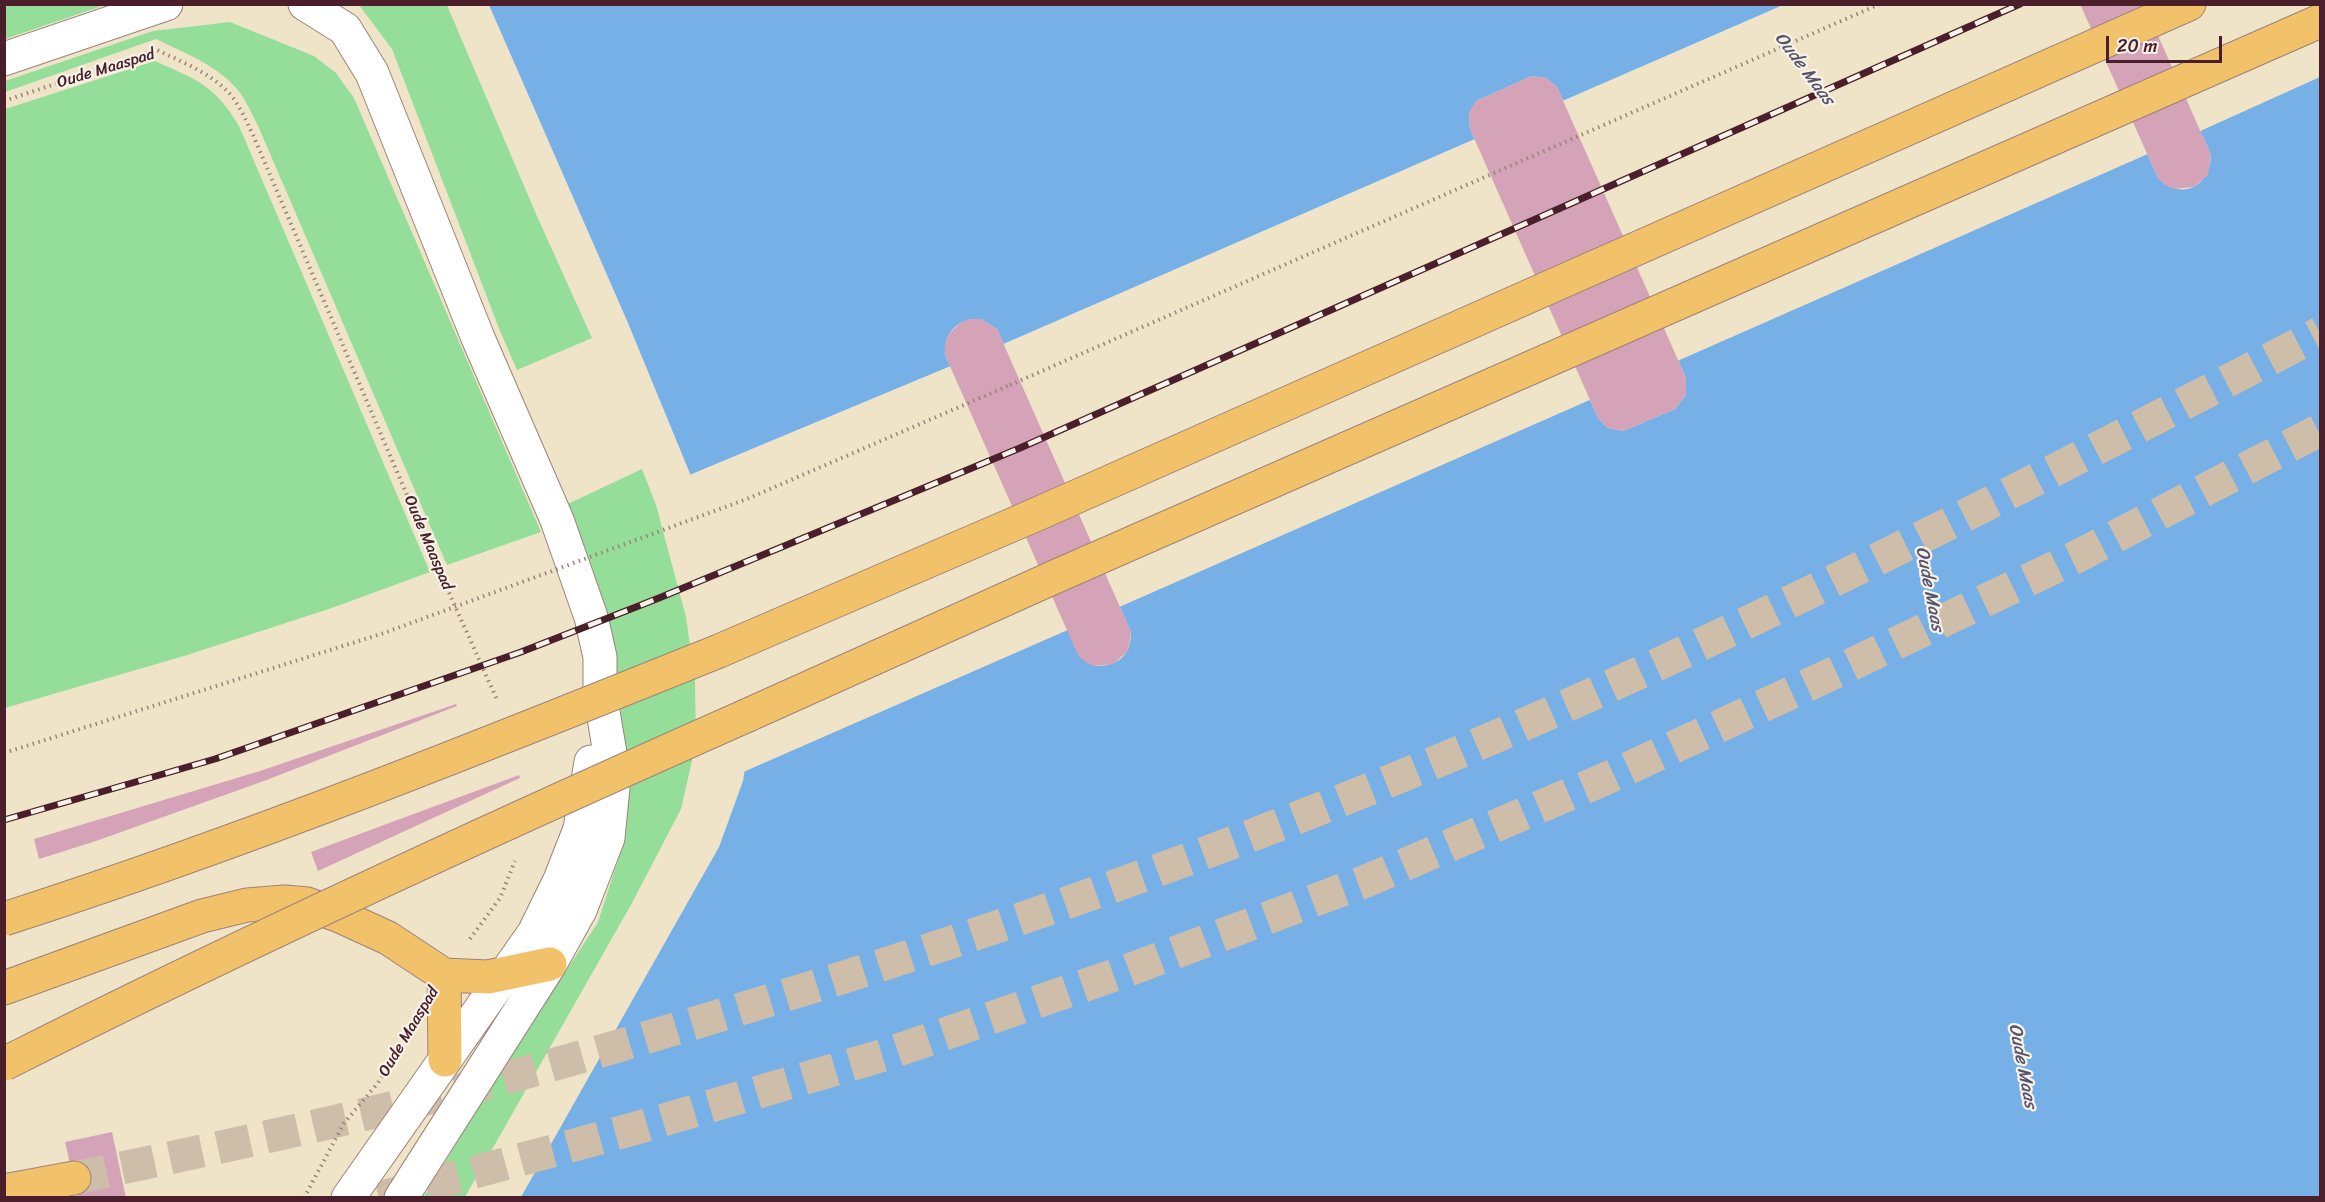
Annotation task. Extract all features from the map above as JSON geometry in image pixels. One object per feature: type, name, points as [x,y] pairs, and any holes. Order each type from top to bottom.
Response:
[{"type":"highway","points":[[4,919],[265,828],[486,745],[719,651],[1035,515],[2189,4]]},
{"type":"highway","points":[[4,1064],[327,905],[464,841],[1146,537],[2320,21]]},
{"type":"highway","points":[[4,988],[202,916],[247,905],[285,902],[307,904],[350,920],[388,938],[444,975],[488,977],[550,964]]},
{"type":"highway","points":[[444,975],[445,1060]]},
{"type":"highway","points":[[4,1191],[74,1178]]},
{"type":"street","points":[[4,59],[166,4]]},
{"type":"street","points":[[305,4],[345,29],[372,73],[478,338],[557,520],[591,617],[600,657],[600,694],[580,829],[561,880],[534,933],[348,1197]]},
{"type":"street","points":[[378,1154],[407,1186],[550,964],[580,909],[608,838],[614,777],[600,694]]},
{"type":"path","points":[[4,753],[384,633],[747,499],[1880,4]]},
{"type":"path","name":"Oude Maaspad","points":[[4,101],[157,50],[204,74],[231,95],[253,135],[433,556],[500,706]]},
{"type":"path","name":"Oude Maaspad","points":[[444,975],[500,898],[518,851]]},
{"type":"path","name":"Oude Maaspad","points":[[304,1197],[344,1123],[378,1083],[408,1034]]},
{"type":"green space","points":[[5,4],[105,4],[105,5],[5,39]]},
{"type":"green space","points":[[359,5],[447,5],[536,214],[592,338],[517,370],[392,49]]},
{"type":"green space","points":[[230,22],[314,56],[336,73],[354,98],[541,532],[447,565],[259,128],[243,97],[219,72],[156,39],[5,92],[5,81],[153,31]]},
{"type":"green space","points":[[155,61],[204,85],[222,101],[239,126],[430,572],[329,609],[184,656],[5,708],[5,109]]},
{"type":"green space","points":[[642,469],[656,505],[686,617],[695,681],[696,743],[681,809],[632,903],[465,1197],[423,1198],[498,1075],[598,922],[625,838],[621,765],[621,686],[612,647],[555,510]]},
{"type":"water","name":"Oude Maas","points":[[489,5],[2080,5],[2158,178],[2176,189],[2185,189],[2193,187],[2206,175],[2211,155],[2144,5],[2320,5],[2320,1197],[521,1197],[719,847],[743,781],[753,719],[745,653],[698,493],[628,323]],"holes":[[[1532,76],[1546,78],[1557,87],[1686,378],[1686,395],[1675,409],[1623,431],[1608,428],[1598,418],[1470,129],[1469,114],[1476,101]],[[971,319],[981,319],[997,329],[1131,632],[1129,647],[1122,658],[1116,662],[1094,666],[945,355],[946,342],[951,332],[959,324]]]},
{"type":"pier","points":[[2084,4],[2150,153],[1675,362],[1560,102],[1783,5]]},
{"type":"pier","points":[[2141,4],[2320,5],[2320,77],[2198,132]]},
{"type":"pier","points":[[1477,138],[1592,399],[1117,608],[1001,345]]},
{"type":"pier","points":[[953,365],[1070,629],[741,773],[750,719],[742,653],[721,578],[687,476]]},
{"type":"building","points":[[2080,4],[2144,4],[2211,155],[2208,175],[2194,187],[2174,189],[2165,185],[2158,178]]},
{"type":"building","points":[[1532,76],[1546,78],[1557,87],[1686,378],[1686,395],[1675,409],[1623,431],[1608,428],[1598,418],[1470,129],[1469,114],[1476,101]]},
{"type":"building","points":[[981,319],[997,329],[1131,632],[1128,651],[1113,664],[1094,666],[1085,662],[1078,655],[945,355],[948,335],[961,322]]},
{"type":"building","points":[[456,704],[457,706],[264,781],[39,859],[34,839],[260,771]]},
{"type":"building","points":[[519,775],[520,778],[318,871],[311,852]]},
{"type":"building","points":[[112,1132],[126,1198],[78,1198],[65,1142]]},
{"type":"tunnel","points":[[74,1178],[333,1122],[582,1057],[788,995],[946,944],[1182,862],[1463,751],[1712,639],[1957,520],[2320,333]]},
{"type":"tunnel","points":[[379,1198],[633,1129],[884,1055],[1126,971],[1366,881],[1605,779],[1838,671],[2076,557],[2320,430]]},
{"type":"railway","points":[[4,820],[215,759],[521,652],[659,598],[1020,448],[2020,4]]}]
